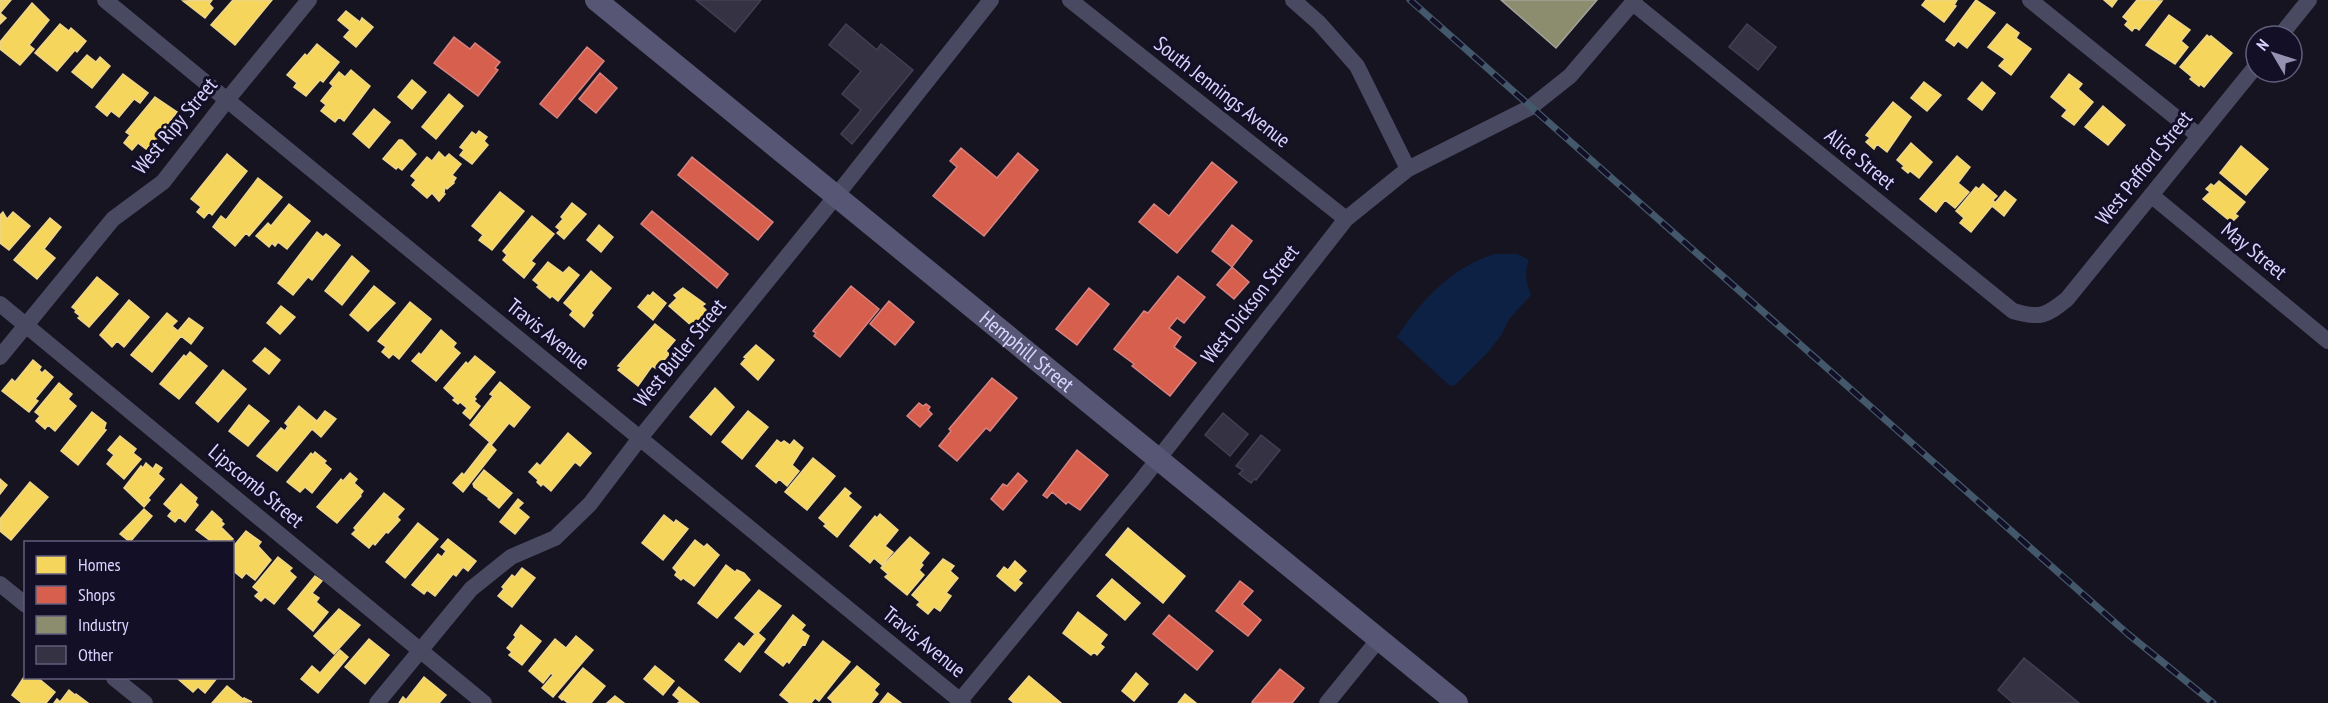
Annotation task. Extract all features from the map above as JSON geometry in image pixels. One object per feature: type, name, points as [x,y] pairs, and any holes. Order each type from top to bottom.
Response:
[{"type":"main road","name":"Hemphill Street","points":[[596,0],[1457,703]]},
{"type":"street","name":"Travis Avenue","points":[[105,0],[961,702]]},
{"type":"street","name":"West Ripy Street","points":[[0,357],[113,219],[163,182],[309,0]]},
{"type":"street","name":"West Butler Street","points":[[377,703],[471,589],[511,557],[555,538],[590,504],[640,438],[991,0]]},
{"type":"street","name":"South Jennings Avenue","points":[[1070,0],[1346,219]]},
{"type":"street","points":[[1293,0],[1319,23],[1357,66],[1408,169]]},
{"type":"street","points":[[2030,0],[2199,136]]},
{"type":"street","points":[[2290,24],[2309,0]]},
{"type":"street","name":"West Dickson Street","points":[[961,702],[1158,459],[1346,219],[1408,169],[1530,107],[1570,76],[1634,2]]},
{"type":"street","name":"Alice Street","points":[[1634,2],[2013,311],[2033,317],[2049,314],[2067,298]]},
{"type":"street","name":"West Pafford Street","points":[[2067,298],[2244,81]]},
{"type":"street","name":"May Street","points":[[2151,195],[2328,341]]},
{"type":"street","name":"Lipscomb Street","points":[[0,304],[484,703]]},
{"type":"street","points":[[0,584],[24,603]]},
{"type":"street","points":[[1327,703],[1379,639]]},
{"type":"street","points":[[115,679],[145,703]]},
{"type":"water","points":[[1495,254],[1517,254],[1529,260],[1526,278],[1531,295],[1509,319],[1502,334],[1488,352],[1455,385],[1450,386],[1397,337],[1439,286],[1465,267]]},
{"type":"building: Homes","points":[[0,0],[11,0],[0,13]]},
{"type":"building: Homes","points":[[212,0],[209,4],[213,8],[205,18],[183,1]]},
{"type":"building: Homes","points":[[233,0],[272,0],[235,45],[211,25]]},
{"type":"building: Homes","points":[[1926,0],[1957,0],[1954,5],[1956,6],[1944,22],[1922,5]]},
{"type":"building: Homes","points":[[1976,0],[1995,13],[1967,48],[1958,41],[1954,46],[1946,40]]},
{"type":"building: Homes","points":[[2104,0],[2117,0],[2112,7]]},
{"type":"building: Homes","points":[[2137,0],[2162,1],[2139,30],[2135,27],[2132,31],[2125,25],[2128,21],[2123,17]]},
{"type":"building: Homes","points":[[32,3],[49,20],[29,45],[34,49],[20,65],[0,49],[0,42]]},
{"type":"building: Homes","points":[[346,11],[360,22],[362,18],[373,27],[356,47],[344,37],[350,30],[338,20]]},
{"type":"building: Homes","points":[[0,13],[6,18],[0,24]]},
{"type":"building: Homes","points":[[2169,15],[2190,30],[2181,41],[2188,47],[2175,64],[2146,45]]},
{"type":"building: Homes","points":[[60,24],[69,31],[71,28],[86,41],[57,71],[35,53]]},
{"type":"building: Homes","points":[[2007,24],[2019,33],[2016,38],[2031,49],[2011,75],[1999,66],[2005,59],[1988,47]]},
{"type":"building: Homes","points":[[2207,35],[2232,53],[2204,87],[2190,79],[2192,77],[2180,67]]},
{"type":"building: Homes","points":[[317,44],[339,62],[323,82],[320,80],[306,96],[294,87],[297,83],[287,75]]},
{"type":"building: Homes","points":[[87,55],[96,62],[100,57],[110,66],[92,88],[72,72]]},
{"type":"building: Homes","points":[[351,70],[370,86],[344,121],[339,117],[335,122],[321,111],[326,105],[321,101],[333,86],[330,83],[339,72],[345,77]]},
{"type":"building: Homes","points":[[123,74],[148,93],[140,103],[134,99],[119,117],[111,111],[107,116],[96,107]]},
{"type":"building: Homes","points":[[2069,74],[2082,84],[2078,89],[2093,102],[2074,125],[2062,116],[2067,110],[2051,97]]},
{"type":"building: Homes","points":[[412,80],[426,92],[412,109],[398,97]]},
{"type":"building: Homes","points":[[1924,82],[1941,95],[1927,111],[1911,98]]},
{"type":"building: Homes","points":[[1982,82],[1995,93],[1982,110],[1968,99]]},
{"type":"building: Homes","points":[[449,94],[463,106],[436,139],[422,127]]},
{"type":"building: Homes","points":[[155,97],[177,112],[152,145],[146,149],[138,143],[132,150],[124,143],[130,135],[126,132]]},
{"type":"building: Homes","points":[[1893,102],[1911,117],[1887,152],[1877,144],[1874,149],[1866,142],[1870,138],[1866,135]]},
{"type":"building: Homes","points":[[2103,106],[2125,125],[2108,145],[2085,127]]},
{"type":"building: Homes","points":[[374,109],[390,122],[369,148],[353,134]]},
{"type":"building: Homes","points":[[479,131],[487,137],[484,141],[488,145],[472,164],[460,155],[464,150],[460,147],[472,132],[476,135]]},
{"type":"building: Homes","points":[[399,140],[402,140],[416,154],[402,170],[398,167],[396,169],[383,159]]},
{"type":"building: Homes","points":[[1911,143],[1932,162],[1919,178],[1910,171],[1908,173],[1897,160]]},
{"type":"building: Homes","points":[[2241,146],[2268,169],[2246,195],[2220,173]]},
{"type":"building: Homes","points":[[439,152],[445,158],[449,154],[461,164],[452,175],[456,178],[454,181],[451,180],[454,183],[447,189],[445,187],[444,193],[442,192],[445,194],[439,201],[432,193],[427,198],[412,185],[416,180],[411,176],[427,157],[432,161]]},
{"type":"building: Homes","points":[[227,154],[247,171],[212,215],[209,212],[204,218],[197,212],[201,207],[191,199]]},
{"type":"building: Homes","points":[[1957,156],[1970,167],[1958,183],[1969,192],[1955,208],[1945,200],[1936,212],[1920,199]]},
{"type":"building: Homes","points":[[258,178],[282,197],[249,236],[246,233],[235,246],[213,227],[221,216],[226,220]]},
{"type":"building: Homes","points":[[2219,181],[2245,202],[2235,214],[2238,216],[2233,221],[2203,199],[2210,192],[2206,189]]},
{"type":"building: Homes","points":[[1983,184],[1997,196],[1993,200],[1995,203],[2005,191],[2016,200],[2004,216],[1992,206],[1971,232],[1960,223],[1964,218],[1956,211],[1976,187],[1979,189]]},
{"type":"building: Homes","points":[[500,192],[524,211],[492,250],[479,240],[483,235],[472,226]]},
{"type":"building: Homes","points":[[572,203],[586,214],[564,239],[557,233],[560,230],[556,227]]},
{"type":"building: Homes","points":[[289,204],[310,221],[287,249],[278,242],[275,246],[272,243],[269,247],[256,236],[268,223],[271,226]]},
{"type":"building: Homes","points":[[3,212],[7,219],[13,212],[30,226],[9,250],[0,243],[0,215]]},
{"type":"building: Homes","points":[[532,216],[554,234],[531,261],[535,264],[524,278],[503,260],[507,255],[503,251]]},
{"type":"building: Homes","points":[[50,218],[61,227],[44,249],[55,258],[37,279],[14,260]]},
{"type":"building: Homes","points":[[599,225],[613,237],[601,252],[587,240]]},
{"type":"building: Homes","points":[[317,232],[323,237],[326,234],[340,245],[312,280],[308,277],[293,295],[278,283]]},
{"type":"building: Homes","points":[[352,256],[369,271],[342,305],[325,291]]},
{"type":"building: Homes","points":[[548,262],[563,273],[569,267],[579,275],[558,301],[552,296],[550,298],[537,287],[539,285],[533,280]]},
{"type":"building: Homes","points":[[591,271],[611,288],[591,313],[593,315],[584,327],[570,315],[573,311],[564,303]]},
{"type":"building: Homes","points":[[97,277],[118,294],[89,327],[78,318],[80,316],[72,307]]},
{"type":"building: Homes","points":[[374,286],[395,303],[368,331],[350,315]]},
{"type":"building: Homes","points":[[683,288],[705,304],[702,306],[707,311],[693,327],[669,306],[677,298],[674,295]]},
{"type":"building: Homes","points":[[653,292],[666,303],[653,320],[638,307]]},
{"type":"building: Homes","points":[[129,300],[149,317],[124,347],[117,341],[112,347],[100,335]]},
{"type":"building: Homes","points":[[410,302],[431,319],[399,359],[393,354],[389,358],[382,352],[386,347],[378,341]]},
{"type":"building: Homes","points":[[281,306],[295,317],[280,334],[267,323]]},
{"type":"building: Homes","points":[[167,313],[177,321],[172,326],[178,331],[189,318],[203,328],[191,344],[181,336],[152,372],[131,355]]},
{"type":"building: Homes","points":[[655,324],[675,340],[666,351],[669,354],[657,369],[652,366],[638,386],[618,370],[621,367],[618,366]]},
{"type":"building: Homes","points":[[441,330],[456,343],[453,347],[460,353],[436,381],[412,361],[419,353],[421,355]]},
{"type":"building: Homes","points":[[756,345],[774,360],[758,380],[741,364],[746,358],[744,357]]},
{"type":"building: Homes","points":[[265,348],[280,360],[269,374],[253,361]]},
{"type":"building: Homes","points":[[190,352],[207,366],[179,399],[160,384],[184,355],[186,357]]},
{"type":"building: Homes","points":[[475,356],[495,372],[474,397],[476,399],[474,401],[480,406],[470,419],[463,413],[467,408],[453,400],[455,398],[444,388],[466,362],[468,364]]},
{"type":"building: Homes","points":[[33,360],[41,367],[39,370],[42,373],[45,370],[53,377],[35,399],[38,401],[29,412],[2,391],[12,379],[15,382]]},
{"type":"building: Homes","points":[[223,370],[246,389],[218,422],[196,403]]},
{"type":"building: Homes","points":[[500,382],[530,407],[514,427],[509,423],[492,444],[470,425],[493,396],[490,394]]},
{"type":"building: Homes","points":[[59,383],[72,394],[68,399],[76,406],[55,431],[48,425],[45,429],[36,421],[40,416],[35,412]]},
{"type":"building: Homes","points":[[715,388],[734,407],[711,435],[690,417]]},
{"type":"building: Homes","points":[[249,405],[269,421],[248,446],[229,431]]},
{"type":"building: Homes","points":[[299,406],[317,421],[325,411],[336,419],[321,437],[312,429],[277,471],[257,456],[281,428],[285,431],[288,426],[285,423]]},
{"type":"building: Homes","points":[[748,411],[768,427],[742,459],[722,442]]},
{"type":"building: Homes","points":[[92,412],[106,423],[104,429],[106,430],[78,465],[61,451]]},
{"type":"building: Homes","points":[[568,433],[591,453],[580,466],[575,462],[551,491],[543,484],[541,486],[529,472],[537,463],[540,466]]},
{"type":"building: Homes","points":[[120,436],[136,449],[133,453],[141,459],[124,479],[107,464],[114,455],[108,450]]},
{"type":"building: Homes","points":[[777,440],[790,445],[794,440],[803,448],[792,465],[799,471],[787,486],[779,479],[776,483],[756,466]]},
{"type":"building: Homes","points":[[489,443],[496,450],[463,492],[453,483],[462,473],[464,475]]},
{"type":"building: Homes","points":[[315,452],[326,461],[324,463],[331,469],[312,493],[305,487],[300,492],[287,482],[311,453],[313,455]]},
{"type":"building: Homes","points":[[813,458],[835,476],[807,510],[785,492]]},
{"type":"building: Homes","points":[[146,463],[153,469],[156,464],[162,468],[158,474],[164,479],[148,498],[150,500],[144,507],[124,488]]},
{"type":"building: Homes","points":[[484,470],[512,493],[499,508],[474,487],[473,484]]},
{"type":"building: Homes","points":[[350,473],[357,479],[354,483],[363,491],[337,523],[317,507],[341,479],[343,481]]},
{"type":"building: Homes","points":[[0,479],[7,485],[0,494]]},
{"type":"building: Homes","points":[[30,482],[48,497],[11,540],[0,531],[0,519]]},
{"type":"building: Homes","points":[[181,484],[197,498],[195,502],[198,505],[185,522],[179,517],[175,522],[168,516],[172,511],[164,504]]},
{"type":"building: Homes","points":[[845,488],[851,493],[848,496],[861,507],[837,537],[824,526],[826,524],[819,518]]},
{"type":"building: Homes","points":[[384,493],[404,509],[397,517],[400,520],[369,548],[352,534],[356,530],[354,528]]},
{"type":"building: Homes","points":[[518,499],[523,503],[518,508],[529,517],[515,534],[500,522]]},
{"type":"building: Homes","points":[[144,509],[152,516],[131,541],[120,534]]},
{"type":"building: Homes","points":[[212,511],[222,520],[224,524],[221,527],[233,539],[231,541],[211,541],[196,530]]},
{"type":"building: Homes","points":[[880,514],[898,530],[885,546],[893,552],[882,565],[874,558],[870,563],[850,546],[875,516],[877,518]]},
{"type":"building: Homes","points":[[664,515],[674,523],[676,520],[688,529],[663,560],[642,543]]},
{"type":"building: Homes","points":[[418,523],[438,539],[405,578],[386,562]]},
{"type":"building: Homes","points":[[1128,528],[1185,576],[1163,603],[1106,555]]},
{"type":"building: Homes","points":[[246,531],[261,542],[258,546],[271,560],[255,580],[246,573],[242,578],[234,572],[234,546]]},
{"type":"building: Homes","points":[[910,537],[929,553],[921,563],[923,565],[919,570],[924,575],[907,595],[885,577],[888,574],[881,568]]},
{"type":"building: Homes","points":[[448,539],[476,561],[468,571],[463,567],[456,576],[453,574],[435,596],[427,590],[424,594],[412,585],[438,554],[442,557],[446,551],[441,547]]},
{"type":"building: Homes","points":[[695,540],[704,547],[707,544],[719,555],[694,586],[675,575],[677,572],[673,568]]},
{"type":"building: Homes","points":[[278,557],[292,568],[289,571],[296,577],[274,604],[265,597],[261,601],[255,596],[259,592],[253,587]]},
{"type":"building: Homes","points":[[943,559],[954,566],[950,571],[958,578],[946,593],[951,596],[940,611],[934,607],[928,614],[917,605],[920,602],[912,595]]},
{"type":"building: Homes","points":[[1015,561],[1026,571],[1018,580],[1022,583],[1015,591],[997,576],[1004,567],[1008,570]]},
{"type":"building: Homes","points":[[726,565],[735,572],[737,570],[744,573],[750,580],[717,618],[698,603]]},
{"type":"building: Homes","points":[[522,568],[535,578],[512,607],[498,596],[512,575],[515,577]]},
{"type":"building: Homes","points":[[315,576],[322,581],[312,593],[319,598],[316,602],[328,612],[313,631],[288,609]]},
{"type":"building: Homes","points":[[1112,579],[1140,603],[1125,620],[1097,596]]},
{"type":"building: Homes","points":[[759,590],[781,606],[758,633],[765,639],[740,672],[725,660],[739,643],[744,647],[755,634],[735,618]]},
{"type":"building: Homes","points":[[339,609],[360,625],[334,654],[314,636]]},
{"type":"building: Homes","points":[[1078,612],[1107,635],[1100,644],[1104,647],[1097,655],[1094,652],[1091,655],[1063,633]]},
{"type":"building: Homes","points":[[793,615],[805,625],[801,630],[809,636],[805,645],[803,644],[789,663],[787,661],[783,666],[765,652]]},
{"type":"building: Homes","points":[[521,625],[541,641],[522,665],[509,655],[512,652],[507,648],[516,637],[514,635]]},
{"type":"building: Homes","points":[[576,636],[593,650],[553,697],[542,688],[553,675],[551,673],[543,683],[529,671],[555,639],[566,648]]},
{"type":"building: Homes","points":[[369,639],[389,655],[365,684],[345,667]]},
{"type":"building: Homes","points":[[823,641],[850,662],[819,701],[815,698],[811,703],[790,703],[780,695]]},
{"type":"building: Homes","points":[[340,650],[348,657],[318,693],[301,679],[312,666],[320,673]]},
{"type":"building: Homes","points":[[655,666],[674,681],[663,695],[644,679]]},
{"type":"building: Homes","points":[[857,666],[879,684],[874,690],[878,694],[871,703],[832,703],[828,698]]},
{"type":"building: Homes","points":[[583,668],[605,686],[591,703],[568,703],[562,700],[559,697]]},
{"type":"building: Homes","points":[[1136,673],[1148,684],[1134,701],[1122,691]]},
{"type":"building: Homes","points":[[1029,676],[1061,703],[1014,703],[1009,699]]},
{"type":"building: Homes","points":[[24,677],[24,679],[39,679],[55,692],[46,703],[22,703],[12,695]]},
{"type":"building: Homes","points":[[424,677],[446,695],[439,703],[399,703],[403,697],[406,700]]},
{"type":"building: Homes","points":[[178,679],[216,679],[205,693],[198,687],[193,692]]},
{"type":"building: Homes","points":[[227,686],[243,699],[252,702],[212,703]]},
{"type":"building: Homes","points":[[679,687],[699,703],[678,703],[680,701],[673,695]]},
{"type":"building: Homes","points":[[69,690],[88,703],[54,703],[57,699],[60,702]]},
{"type":"building: Homes","points":[[888,693],[901,703],[880,703]]},
{"type":"building: Homes","points":[[1185,694],[1196,703],[1178,703]]},
{"type":"building: Homes","points":[[615,696],[624,703],[607,703]]},
{"type":"building: Shops","points":[[454,37],[470,49],[475,43],[500,62],[495,68],[498,70],[478,96],[434,63]]},
{"type":"building: Shops","points":[[587,47],[604,61],[557,118],[540,104]]},
{"type":"building: Shops","points":[[600,73],[617,88],[596,113],[579,99]]},
{"type":"building: Shops","points":[[961,148],[997,178],[1018,153],[1038,170],[984,236],[933,196],[957,167],[950,161]]},
{"type":"building: Shops","points":[[692,157],[773,222],[758,240],[678,175]]},
{"type":"building: Shops","points":[[1212,162],[1237,182],[1177,253],[1139,222],[1154,204],[1169,216]]},
{"type":"building: Shops","points":[[652,211],[728,274],[717,288],[641,224]]},
{"type":"building: Shops","points":[[1232,225],[1252,241],[1232,267],[1212,251]]},
{"type":"building: Shops","points":[[1232,267],[1249,282],[1234,299],[1217,285]]},
{"type":"building: Shops","points":[[1178,276],[1205,297],[1184,323],[1177,318],[1169,328],[1181,337],[1174,347],[1196,363],[1170,396],[1114,349],[1144,311],[1148,313]]},
{"type":"building: Shops","points":[[851,286],[879,309],[840,357],[814,336],[816,333],[813,331]]},
{"type":"building: Shops","points":[[1089,288],[1109,304],[1077,345],[1056,329]]},
{"type":"building: Shops","points":[[889,301],[914,322],[895,345],[870,324]]},
{"type":"building: Shops","points":[[992,378],[1017,398],[990,431],[986,428],[957,461],[939,446],[951,431],[949,429]]},
{"type":"building: Shops","points":[[919,403],[930,407],[928,410],[932,414],[920,427],[907,416]]},
{"type":"building: Shops","points":[[1077,450],[1108,475],[1080,510],[1068,502],[1066,504],[1052,492],[1047,498],[1043,495]]},
{"type":"building: Shops","points":[[1018,473],[1027,481],[1003,510],[991,499],[1003,484],[1007,486]]},
{"type":"building: Shops","points":[[1240,581],[1253,591],[1242,604],[1261,620],[1248,636],[1216,611]]},
{"type":"building: Shops","points":[[1169,615],[1213,651],[1197,670],[1153,634]]},
{"type":"building: Shops","points":[[1280,669],[1304,688],[1292,703],[1252,702]]},
{"type":"building: Industry","points":[[1501,0],[1597,0],[1556,48]]},
{"type":"building: Other","points":[[696,0],[761,0],[735,32]]},
{"type":"building: Other","points":[[846,24],[877,50],[881,44],[913,70],[852,144],[841,134],[861,110],[842,94],[861,71],[829,45]]},
{"type":"building: Other","points":[[1747,24],[1776,47],[1758,70],[1729,47]]},
{"type":"building: Other","points":[[1223,413],[1248,434],[1230,456],[1205,435]]},
{"type":"building: Other","points":[[1261,435],[1280,450],[1251,483],[1239,474],[1243,470],[1236,466]]},
{"type":"building: Other","points":[[2024,658],[2079,703],[2013,703],[1998,690]]},
{"type":"railway","points":[[1410,0],[2128,634],[2213,703]]}]
